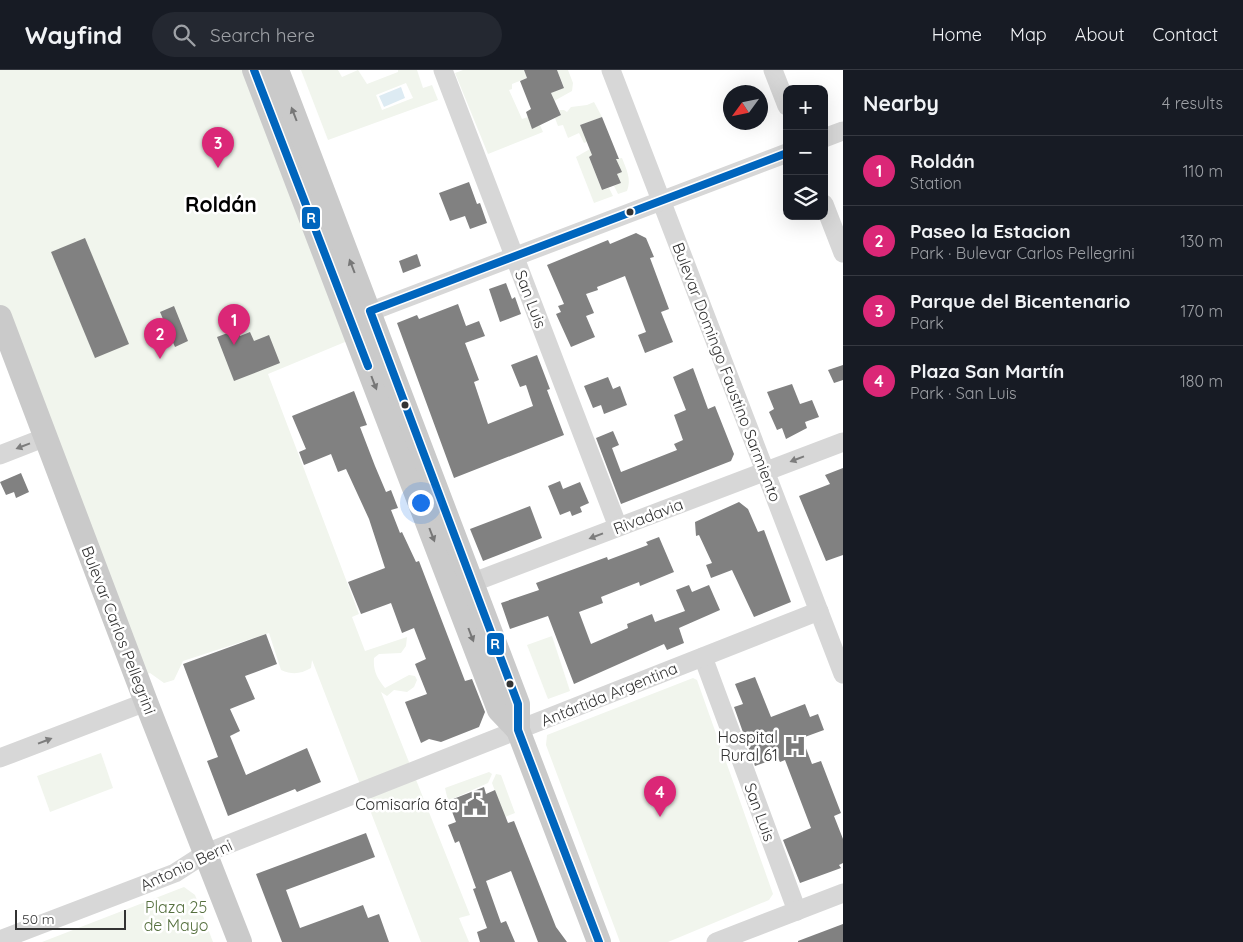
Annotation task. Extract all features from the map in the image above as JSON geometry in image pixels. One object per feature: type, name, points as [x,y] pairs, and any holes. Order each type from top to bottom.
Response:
[{"type":"main road","points":[[254,70],[360,315]]},
{"type":"main road","points":[[277,70],[360,315],[463,586],[518,704],[518,730],[599,942]]},
{"type":"main road","name":"Bulevar Carlos Pellegrini","points":[[0,317],[146,702],[240,942]]},
{"type":"street","name":"San Luis","points":[[443,70],[618,527]]},
{"type":"street","name":"Bulevar Domingo Faustino Sarmiento","points":[[611,70],[843,674]]},
{"type":"street","points":[[773,70],[783,96]]},
{"type":"street","points":[[828,137],[843,131]]},
{"type":"street","points":[[360,315],[783,155]]},
{"type":"street","points":[[828,214],[843,253]]},
{"type":"street","points":[[0,455],[46,437]]},
{"type":"street","name":"Rivadavia","points":[[463,586],[843,442]]},
{"type":"street","name":"Antártida Argentina","points":[[371,788],[819,611]]},
{"type":"street","name":"San Luis","points":[[703,657],[797,911]]},
{"type":"street","points":[[0,758],[146,702]]},
{"type":"street","name":"Antonio Berni","points":[[0,940],[22,937],[176,873],[206,853],[371,788]]},
{"type":"street","points":[[716,942],[843,893]]},
{"type":"green space","points":[[0,70],[254,70],[357,337],[268,374],[359,614],[352,617],[365,651],[407,637],[406,646],[401,653],[379,654],[374,658],[375,671],[385,688],[409,675],[415,676],[417,680],[414,687],[407,692],[394,690],[387,696],[381,692],[470,915],[459,918],[469,942],[421,942],[312,660],[311,668],[303,672],[289,673],[281,670],[269,633],[183,661],[174,680],[164,683],[150,673],[137,678],[0,317]]},
{"type":"green space","points":[[301,70],[338,70],[342,77],[358,70],[367,84],[398,72],[398,70],[417,70],[423,88],[432,85],[438,100],[328,140]],"holes":[[[406,83],[413,98],[382,110],[376,95]]]},
{"type":"green space","points":[[463,70],[524,70],[527,78],[512,84],[512,89],[509,90],[522,119],[528,117],[532,128],[540,125],[543,132],[488,154],[455,73]]},
{"type":"green space","points":[[557,70],[568,70],[573,83],[572,91],[554,101],[551,93],[564,87]]},
{"type":"green space","points":[[594,102],[602,117],[580,125],[587,142],[584,143],[579,133],[568,138],[563,125],[558,126],[555,118],[561,115],[559,110],[567,112],[571,107]]},
{"type":"green space","points":[[590,149],[592,155],[589,157],[602,190],[609,188],[613,196],[594,203],[576,157]]},
{"type":"green space","points":[[622,158],[629,182],[627,191],[618,194],[614,186],[621,183],[617,174],[621,172],[616,159]]},
{"type":"green space","points":[[552,636],[570,691],[548,699],[527,645]]},
{"type":"green space","points":[[693,678],[697,680],[773,894],[769,900],[668,942],[620,942],[546,745],[547,735]]},
{"type":"green space","points":[[101,753],[113,788],[50,812],[37,776]]},
{"type":"green space","points":[[489,772],[492,774],[488,783],[448,801],[445,788]]},
{"type":"green space","points":[[496,774],[501,775],[515,813],[505,817],[492,783]]},
{"type":"green space","name":"Plaza 25 de Mayo","points":[[184,887],[195,895],[213,942],[42,942]]},
{"type":"shaded area","points":[[401,87],[405,98],[384,107],[379,96]]},
{"type":"building","points":[[524,70],[557,70],[564,88],[551,93],[561,115],[532,129],[526,112],[531,109],[520,81],[527,78]]},
{"type":"building","points":[[602,117],[619,159],[616,159],[622,172],[617,174],[621,183],[602,190],[589,157],[592,155],[580,125]]},
{"type":"building","points":[[469,182],[477,204],[480,203],[487,223],[470,229],[465,216],[450,221],[439,193]]},
{"type":"building","points":[[636,233],[646,238],[654,257],[650,258],[669,309],[661,312],[673,342],[645,353],[638,335],[646,332],[625,276],[597,287],[598,290],[586,294],[594,313],[586,316],[595,337],[571,347],[556,314],[561,312],[558,306],[564,304],[547,265],[608,240],[610,244]]},
{"type":"building","points":[[85,238],[129,344],[95,358],[51,252]]},
{"type":"building","points":[[417,254],[421,266],[403,273],[399,261]]},
{"type":"building","points":[[506,283],[512,299],[515,297],[521,314],[500,322],[489,289]]},
{"type":"building","points":[[458,304],[466,326],[479,321],[485,336],[465,343],[479,380],[474,382],[488,424],[533,406],[526,385],[520,387],[511,365],[537,355],[550,389],[547,390],[564,435],[454,478],[397,323],[417,315],[419,319]]},
{"type":"building","points":[[174,306],[188,341],[175,347],[160,312]]},
{"type":"building","points":[[238,329],[240,336],[250,332],[254,341],[269,335],[280,363],[234,381],[217,337]]},
{"type":"building","points":[[843,365],[843,380],[834,383],[828,370]]},
{"type":"building","points":[[693,368],[708,409],[715,406],[734,454],[731,461],[621,504],[596,438],[613,431],[619,445],[612,448],[621,472],[677,450],[674,444],[683,440],[674,415],[686,410],[673,377]]},
{"type":"building","points":[[608,377],[613,389],[620,386],[627,405],[604,414],[601,405],[593,408],[584,386]]},
{"type":"building","points":[[792,384],[800,404],[812,400],[819,417],[805,422],[807,428],[786,439],[782,428],[777,430],[769,412],[774,409],[767,392]]},
{"type":"building","points":[[354,391],[367,425],[360,427],[386,492],[391,490],[398,508],[391,510],[400,533],[402,532],[416,562],[419,561],[465,681],[472,679],[485,712],[479,727],[441,742],[429,739],[421,743],[405,702],[427,694],[415,664],[426,659],[414,628],[402,633],[391,603],[361,614],[348,582],[385,568],[369,519],[346,469],[338,472],[331,454],[304,465],[299,452],[306,449],[292,416]]},
{"type":"building","points":[[843,468],[843,555],[826,561],[799,496],[830,484],[825,475]]},
{"type":"building","points":[[21,473],[29,492],[16,498],[14,492],[6,495],[0,482]]},
{"type":"building","points":[[560,481],[563,489],[580,482],[589,503],[580,507],[582,512],[572,516],[570,511],[560,515],[548,486]]},
{"type":"building","points":[[739,502],[748,509],[758,532],[764,530],[791,602],[754,617],[732,570],[711,578],[706,565],[712,563],[699,535],[696,536],[695,522]]},
{"type":"building","points":[[530,506],[542,538],[483,561],[470,529]]},
{"type":"building","points":[[659,537],[674,572],[640,586],[639,582],[601,597],[603,603],[579,612],[591,644],[628,628],[627,624],[652,614],[655,622],[685,611],[676,590],[689,585],[692,592],[709,585],[720,610],[679,628],[684,643],[667,650],[664,644],[574,684],[548,616],[510,629],[501,603],[539,590],[536,583],[607,557],[608,560],[648,545],[646,542]]},
{"type":"building","points":[[266,634],[277,664],[245,676],[255,699],[230,709],[240,731],[230,736],[246,775],[307,748],[321,782],[297,792],[295,789],[228,816],[207,761],[218,757],[183,664]]},
{"type":"building","points":[[755,677],[771,717],[805,704],[810,717],[818,714],[824,730],[802,738],[812,764],[821,761],[841,813],[834,816],[843,839],[843,863],[839,865],[841,868],[800,883],[783,840],[811,828],[785,760],[780,762],[778,758],[755,766],[734,707],[743,704],[735,684]]},
{"type":"building","points":[[484,787],[486,794],[495,790],[508,823],[514,821],[556,927],[567,942],[538,942],[511,871],[486,881],[501,923],[506,921],[515,942],[480,942],[477,932],[487,928],[473,889],[476,888],[459,841],[455,843],[448,825],[456,822],[448,801]]},
{"type":"building","points":[[366,833],[375,857],[286,890],[300,928],[363,905],[368,918],[379,914],[389,942],[282,942],[256,874]]},
{"type":"building","points":[[843,924],[843,942],[798,942],[798,941]]},
{"type":"transit line","name":"R","points":[[254,70],[368,366]]},
{"type":"transit line","name":"R","points":[[599,942],[518,730],[518,704],[370,311],[783,155]]},
{"type":"place","name":"Parque del Bicentenario","points":[[218,168]]},
{"type":"place","name":"Roldán","points":[[234,345]]},
{"type":"place","name":"Paseo la Estacion","points":[[160,359]]},
{"type":"place","name":"Hospital Rural 61","points":[[795,746]]},
{"type":"place","name":"Comisaría 6ta","points":[[475,804]]},
{"type":"place","name":"Plaza San Martín","points":[[660,817]]},
{"type":"district","name":"Roldán","points":[[221,205]]}]
